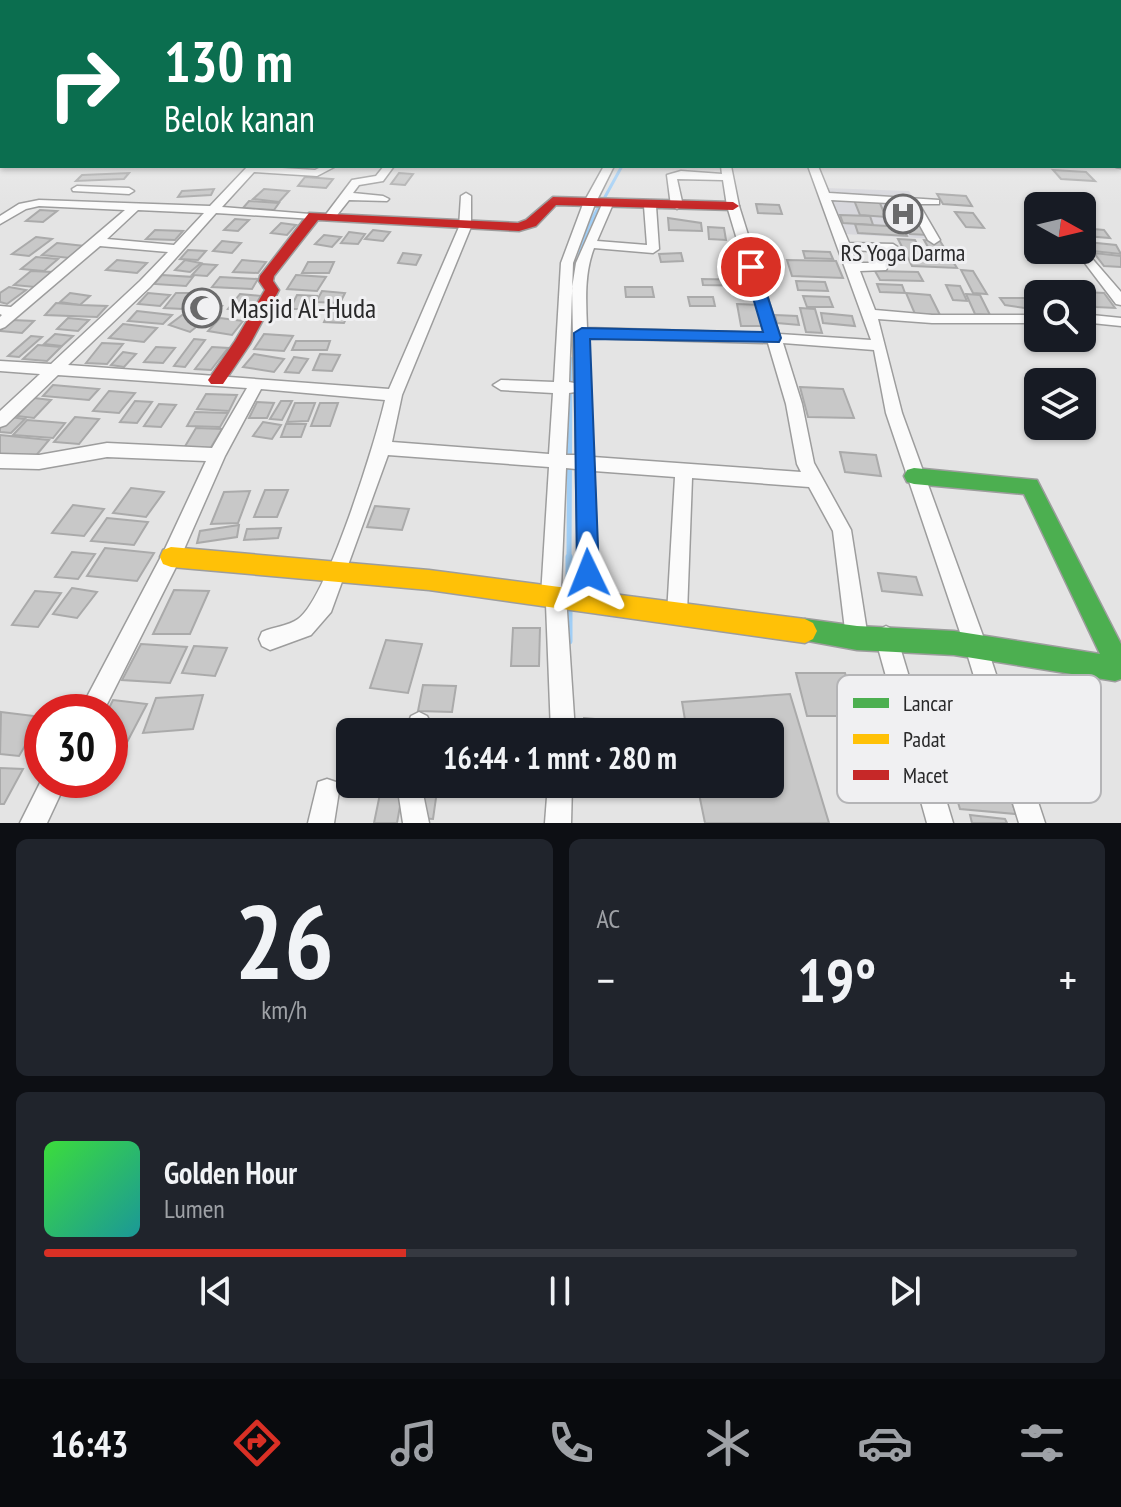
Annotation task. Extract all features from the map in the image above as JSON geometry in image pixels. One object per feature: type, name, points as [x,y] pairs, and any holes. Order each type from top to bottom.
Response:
[{"type":"street","points":[[0,421],[57,370],[178,249],[252,168],[317,173],[327,168]]},
{"type":"street","points":[[330,217],[356,182],[382,178],[388,168]]},
{"type":"street","points":[[566,598],[572,388],[582,333],[579,288],[582,263],[608,168]]},
{"type":"street","points":[[814,168],[870,314],[894,413],[914,476],[985,675]]},
{"type":"street","points":[[677,206],[671,177],[727,172],[733,206],[794,404],[806,464],[842,530],[857,638]]},
{"type":"street","points":[[77,189],[129,191],[112,207]]},
{"type":"street","points":[[345,196],[383,199]]},
{"type":"street","points":[[270,639],[304,628],[324,605],[382,448],[394,395],[465,227],[466,196]]},
{"type":"street","points":[[826,196],[935,202]]},
{"type":"street","points":[[911,200],[934,240]]},
{"type":"street","points":[[0,221],[29,204],[215,210],[465,227],[519,227],[531,223],[553,201],[733,206]]},
{"type":"street","points":[[563,718],[572,388],[567,263],[598,204]]},
{"type":"street","points":[[589,244],[653,249],[650,206]]},
{"type":"street","points":[[0,324],[7,311],[97,242],[135,207]]},
{"type":"street","points":[[217,380],[242,344],[272,290],[266,281],[267,276],[310,217]]},
{"type":"street","points":[[97,242],[178,249]]},
{"type":"street","points":[[843,246],[893,248]]},
{"type":"street","points":[[853,267],[882,267],[875,247]]},
{"type":"street","points":[[1092,264],[1121,301]]},
{"type":"street","points":[[870,314],[932,319],[1024,319]]},
{"type":"street","points":[[1096,319],[1121,322]]},
{"type":"street","points":[[582,333],[773,338],[880,346]]},
{"type":"street","points":[[0,366],[394,395]]},
{"type":"street","points":[[100,694],[171,557],[217,455],[257,383]]},
{"type":"street","points":[[501,385],[572,388]]},
{"type":"street","points":[[382,448],[815,480]]},
{"type":"street","points":[[0,461],[39,462],[107,450],[217,455]]},
{"type":"street","points":[[677,614],[684,469]]},
{"type":"street","points":[[171,557],[338,567],[475,583],[677,614],[857,638],[886,637],[976,647],[1115,669],[1115,658],[1030,486],[914,476]]},
{"type":"street","points":[[886,637],[897,675]]},
{"type":"street","points":[[321,823],[327,791]]},
{"type":"street","points":[[33,823],[46,798]]},
{"type":"street","points":[[412,798],[416,823]]},
{"type":"street","points":[[558,823],[559,798]]},
{"type":"street","points":[[934,803],[940,823]]},
{"type":"street","points":[[1026,803],[1032,823]]},
{"type":"shaded area","points":[[825,188],[909,191],[936,239],[844,234]]},
{"type":"building","points":[[1053,170],[1086,172],[1095,181],[1061,179]]},
{"type":"building","points":[[129,173],[124,179],[76,181],[82,175]]},
{"type":"building","points":[[399,173],[413,174],[405,185],[391,184]]},
{"type":"building","points":[[305,177],[333,179],[326,188],[298,186]]},
{"type":"building","points":[[214,189],[211,195],[178,197],[182,191]]},
{"type":"building","points":[[264,189],[289,191],[279,202],[253,199]]},
{"type":"building","points":[[937,194],[966,196],[972,206],[943,204]]},
{"type":"building","points":[[854,200],[879,201],[886,217],[860,215]]},
{"type":"building","points":[[249,201],[279,203],[274,210],[243,208]]},
{"type":"building","points":[[886,202],[911,204],[915,213],[889,211]]},
{"type":"building","points":[[756,204],[779,205],[782,214],[758,213]]},
{"type":"building","points":[[40,210],[57,211],[43,222],[26,221]]},
{"type":"building","points":[[955,212],[973,213],[984,228],[966,227]]},
{"type":"building","points":[[840,215],[870,216],[873,225],[843,223]]},
{"type":"building","points":[[900,215],[917,216],[927,235],[910,234]]},
{"type":"building","points":[[668,218],[701,223],[702,231],[669,230]]},
{"type":"building","points":[[235,219],[249,220],[238,231],[224,230]]},
{"type":"building","points":[[281,223],[296,225],[287,235],[271,233]]},
{"type":"building","points":[[855,224],[903,227],[907,236],[858,233]]},
{"type":"building","points":[[708,227],[724,228],[726,240],[709,239]]},
{"type":"building","points":[[1096,229],[1104,230],[1110,238],[1096,237]]},
{"type":"building","points":[[155,230],[183,231],[175,240],[146,239]]},
{"type":"building","points":[[373,230],[390,232],[383,241],[365,239]]},
{"type":"building","points":[[349,232],[365,234],[358,244],[341,243]]},
{"type":"building","points":[[324,235],[341,237],[332,247],[315,244]]},
{"type":"building","points":[[36,237],[52,239],[29,256],[12,254]]},
{"type":"building","points":[[898,239],[915,240],[922,254],[932,254],[924,240],[940,241],[957,268],[912,266]]},
{"type":"building","points":[[222,241],[241,243],[232,253],[213,251]]},
{"type":"building","points":[[57,243],[85,246],[70,258],[42,255]]},
{"type":"building","points":[[1096,243],[1116,245],[1121,254],[1096,251]]},
{"type":"building","points":[[188,250],[206,251],[198,260],[180,259]]},
{"type":"building","points":[[803,251],[830,252],[833,259],[805,258]]},
{"type":"building","points":[[403,253],[421,255],[416,265],[398,263]]},
{"type":"building","points":[[681,253],[683,261],[661,262],[659,254]]},
{"type":"building","points":[[1096,253],[1121,256],[1121,267],[1104,266]]},
{"type":"building","points":[[36,257],[58,259],[44,271],[21,269]]},
{"type":"building","points":[[117,260],[147,263],[137,273],[106,270]]},
{"type":"building","points":[[185,260],[201,263],[190,272],[175,270]]},
{"type":"building","points":[[242,260],[266,262],[258,273],[233,272]]},
{"type":"building","points":[[787,260],[836,261],[843,278],[792,276]]},
{"type":"building","points":[[308,262],[334,262],[329,273],[302,273]]},
{"type":"building","points":[[202,264],[217,265],[207,276],[192,275]]},
{"type":"building","points":[[961,270],[973,271],[987,294],[973,293]]},
{"type":"building","points":[[31,271],[52,272],[35,287],[14,285]]},
{"type":"building","points":[[875,271],[918,272],[923,281],[880,280]]},
{"type":"building","points":[[162,275],[193,277],[186,286],[154,284]]},
{"type":"building","points":[[296,275],[326,277],[317,291],[287,289]]},
{"type":"building","points":[[220,277],[258,279],[252,289],[212,287]]},
{"type":"building","points":[[702,279],[752,280],[753,286],[703,285]]},
{"type":"building","points":[[796,281],[825,282],[828,291],[798,290]]},
{"type":"building","points":[[877,284],[902,285],[905,293],[880,292]]},
{"type":"building","points":[[946,285],[960,286],[967,301],[953,300]]},
{"type":"building","points":[[9,287],[26,290],[7,304],[0,302],[0,293]]},
{"type":"building","points":[[625,287],[652,287],[654,297],[626,297]]},
{"type":"building","points":[[322,291],[345,293],[340,303],[316,302]]},
{"type":"building","points":[[70,293],[90,296],[80,305],[60,302]]},
{"type":"building","points":[[148,293],[170,295],[160,306],[138,304]]},
{"type":"building","points":[[176,293],[194,293],[183,309],[164,308]]},
{"type":"building","points":[[906,293],[930,295],[940,315],[915,314]]},
{"type":"building","points":[[1096,293],[1104,293],[1115,308],[1096,307]]},
{"type":"building","points":[[240,294],[262,296],[251,311],[228,309]]},
{"type":"building","points":[[966,294],[980,295],[990,315],[975,314]]},
{"type":"building","points":[[297,295],[317,296],[311,309],[290,309]]},
{"type":"building","points":[[803,296],[829,297],[833,307],[807,307]]},
{"type":"building","points":[[688,297],[713,297],[715,306],[690,306]]},
{"type":"building","points":[[1000,298],[1024,298],[1024,308],[1005,305]]},
{"type":"building","points":[[202,300],[222,306],[190,332],[169,325]]},
{"type":"building","points":[[56,303],[107,306],[97,317],[45,315]]},
{"type":"building","points":[[737,304],[760,305],[765,326],[741,326]]},
{"type":"building","points":[[331,307],[351,308],[344,323],[324,322]]},
{"type":"building","points":[[800,308],[815,309],[822,333],[806,332]]},
{"type":"building","points":[[137,311],[172,315],[163,324],[128,321]]},
{"type":"building","points":[[821,313],[852,316],[855,326],[823,323]]},
{"type":"building","points":[[775,315],[797,316],[799,325],[777,323]]},
{"type":"building","points":[[68,318],[89,320],[78,331],[57,329]]},
{"type":"building","points":[[220,318],[243,321],[232,335],[208,331]]},
{"type":"building","points":[[11,320],[34,321],[22,333],[0,331]]},
{"type":"building","points":[[123,324],[157,328],[144,342],[109,338]]},
{"type":"building","points":[[55,334],[73,336],[62,346],[44,344]]},
{"type":"building","points":[[264,334],[293,336],[284,351],[254,349]]},
{"type":"building","points":[[31,336],[42,337],[19,357],[8,356]]},
{"type":"building","points":[[194,339],[205,340],[185,367],[174,366]]},
{"type":"building","points":[[296,341],[330,341],[327,350],[292,350]]},
{"type":"building","points":[[102,343],[123,344],[107,364],[86,363]]},
{"type":"building","points":[[38,345],[61,347],[47,361],[23,359]]},
{"type":"building","points":[[156,347],[175,348],[163,363],[144,362]]},
{"type":"building","points":[[212,347],[228,348],[211,370],[195,369]]},
{"type":"building","points":[[123,352],[136,354],[124,367],[111,365]]},
{"type":"building","points":[[254,354],[284,359],[274,372],[243,367]]},
{"type":"building","points":[[320,354],[340,355],[332,371],[313,370]]},
{"type":"building","points":[[294,357],[308,359],[299,373],[285,372]]},
{"type":"building","points":[[53,385],[99,389],[89,400],[43,396]]},
{"type":"building","points":[[800,387],[843,389],[854,418],[808,417]]},
{"type":"building","points":[[109,391],[135,393],[119,413],[93,411]]},
{"type":"building","points":[[206,394],[237,395],[229,411],[197,409]]},
{"type":"building","points":[[34,398],[51,400],[34,418],[17,416]]},
{"type":"building","points":[[135,401],[152,402],[137,423],[120,422]]},
{"type":"building","points":[[281,401],[292,401],[282,420],[270,419]]},
{"type":"building","points":[[257,402],[274,403],[267,418],[249,418]]},
{"type":"building","points":[[295,403],[315,403],[308,421],[287,422]]},
{"type":"building","points":[[320,403],[338,403],[330,426],[311,426]]},
{"type":"building","points":[[159,404],[176,405],[161,427],[144,426]]},
{"type":"building","points":[[195,412],[228,413],[220,427],[187,426]]},
{"type":"building","points":[[10,417],[25,419],[11,433],[0,432],[0,428]]},
{"type":"building","points":[[75,417],[99,419],[79,444],[54,442]]},
{"type":"building","points":[[27,420],[65,423],[53,438],[13,435]]},
{"type":"building","points":[[263,422],[281,425],[272,439],[253,436]]},
{"type":"building","points":[[286,424],[306,424],[301,437],[281,437]]},
{"type":"building","points":[[196,428],[222,429],[210,449],[184,448]]},
{"type":"building","points":[[0,435],[49,440],[34,458],[0,454]]},
{"type":"building","points":[[840,452],[876,455],[881,476],[845,472]]},
{"type":"building","points":[[131,488],[164,492],[146,517],[113,513]]},
{"type":"building","points":[[265,490],[288,490],[277,517],[254,517]]},
{"type":"building","points":[[250,491],[238,523],[211,524],[224,492]]},
{"type":"building","points":[[73,505],[104,509],[84,536],[52,533]]},
{"type":"building","points":[[375,506],[409,509],[402,530],[367,527]]},
{"type":"building","points":[[107,518],[148,522],[134,545],[91,541]]},
{"type":"building","points":[[239,525],[237,537],[197,543],[200,531]]},
{"type":"building","points":[[281,528],[278,538],[244,540],[247,529]]},
{"type":"building","points":[[105,548],[154,553],[137,581],[87,576]]},
{"type":"building","points":[[72,552],[95,554],[78,579],[55,577]]},
{"type":"building","points":[[878,573],[916,577],[922,595],[882,591]]},
{"type":"building","points":[[72,588],[97,592],[77,618],[53,614]]},
{"type":"building","points":[[174,590],[209,591],[190,634],[153,634]]},
{"type":"building","points":[[35,591],[61,593],[38,627],[12,625]]},
{"type":"building","points":[[513,628],[540,628],[539,666],[511,666]]},
{"type":"building","points":[[386,640],[422,644],[408,693],[370,688]]},
{"type":"building","points":[[141,644],[187,647],[170,683],[122,680]]},
{"type":"building","points":[[194,646],[227,648],[215,676],[182,673]]},
{"type":"building","points":[[796,673],[845,673],[837,675],[837,716],[807,716]]},
{"type":"building","points":[[423,685],[456,686],[452,712],[418,711]]},
{"type":"building","points":[[790,694],[829,823],[705,823],[700,798],[784,798],[784,718],[685,718],[682,702]]},
{"type":"building","points":[[203,695],[193,729],[143,733],[156,698]]},
{"type":"building","points":[[128,702],[147,704],[128,740]]},
{"type":"building","points":[[1,712],[24,715],[24,748],[19,756],[0,754]]},
{"type":"building","points":[[0,768],[23,769],[4,804],[0,804]]},
{"type":"building","points":[[379,798],[401,798],[397,823],[374,823]]},
{"type":"building","points":[[420,798],[436,798],[433,819],[417,818]]},
{"type":"building","points":[[958,803],[1012,803],[1016,814],[960,809]]},
{"type":"building","points":[[970,815],[1005,819],[1007,823],[972,823]]},
{"type":"waterway","points":[[600,206],[621,168]]},
{"type":"waterway","points":[[571,285],[588,227],[601,204]]},
{"type":"waterway","points":[[569,559],[570,359]]},
{"type":"waterway","points":[[569,559],[569,589]]},
{"type":"waterway","points":[[569,607],[569,641]]},
{"type":"traffic: fast","points":[[805,631],[857,638],[954,643],[1115,669],[1115,658],[1030,486],[914,476]]},
{"type":"traffic: slow","points":[[171,557],[429,580],[805,631]]},
{"type":"traffic: jam","points":[[217,380],[242,344],[272,290],[266,281],[267,276],[314,216],[519,227],[531,223],[553,201],[733,206]]},
{"type":"place","name":"RS Yoga Darma","points":[[903,214]]},
{"type":"place","name":"Masjid Al-Huda","points":[[202,308]]},
{"type":"route","points":[[588,573],[582,333],[773,338],[751,267]]}]
